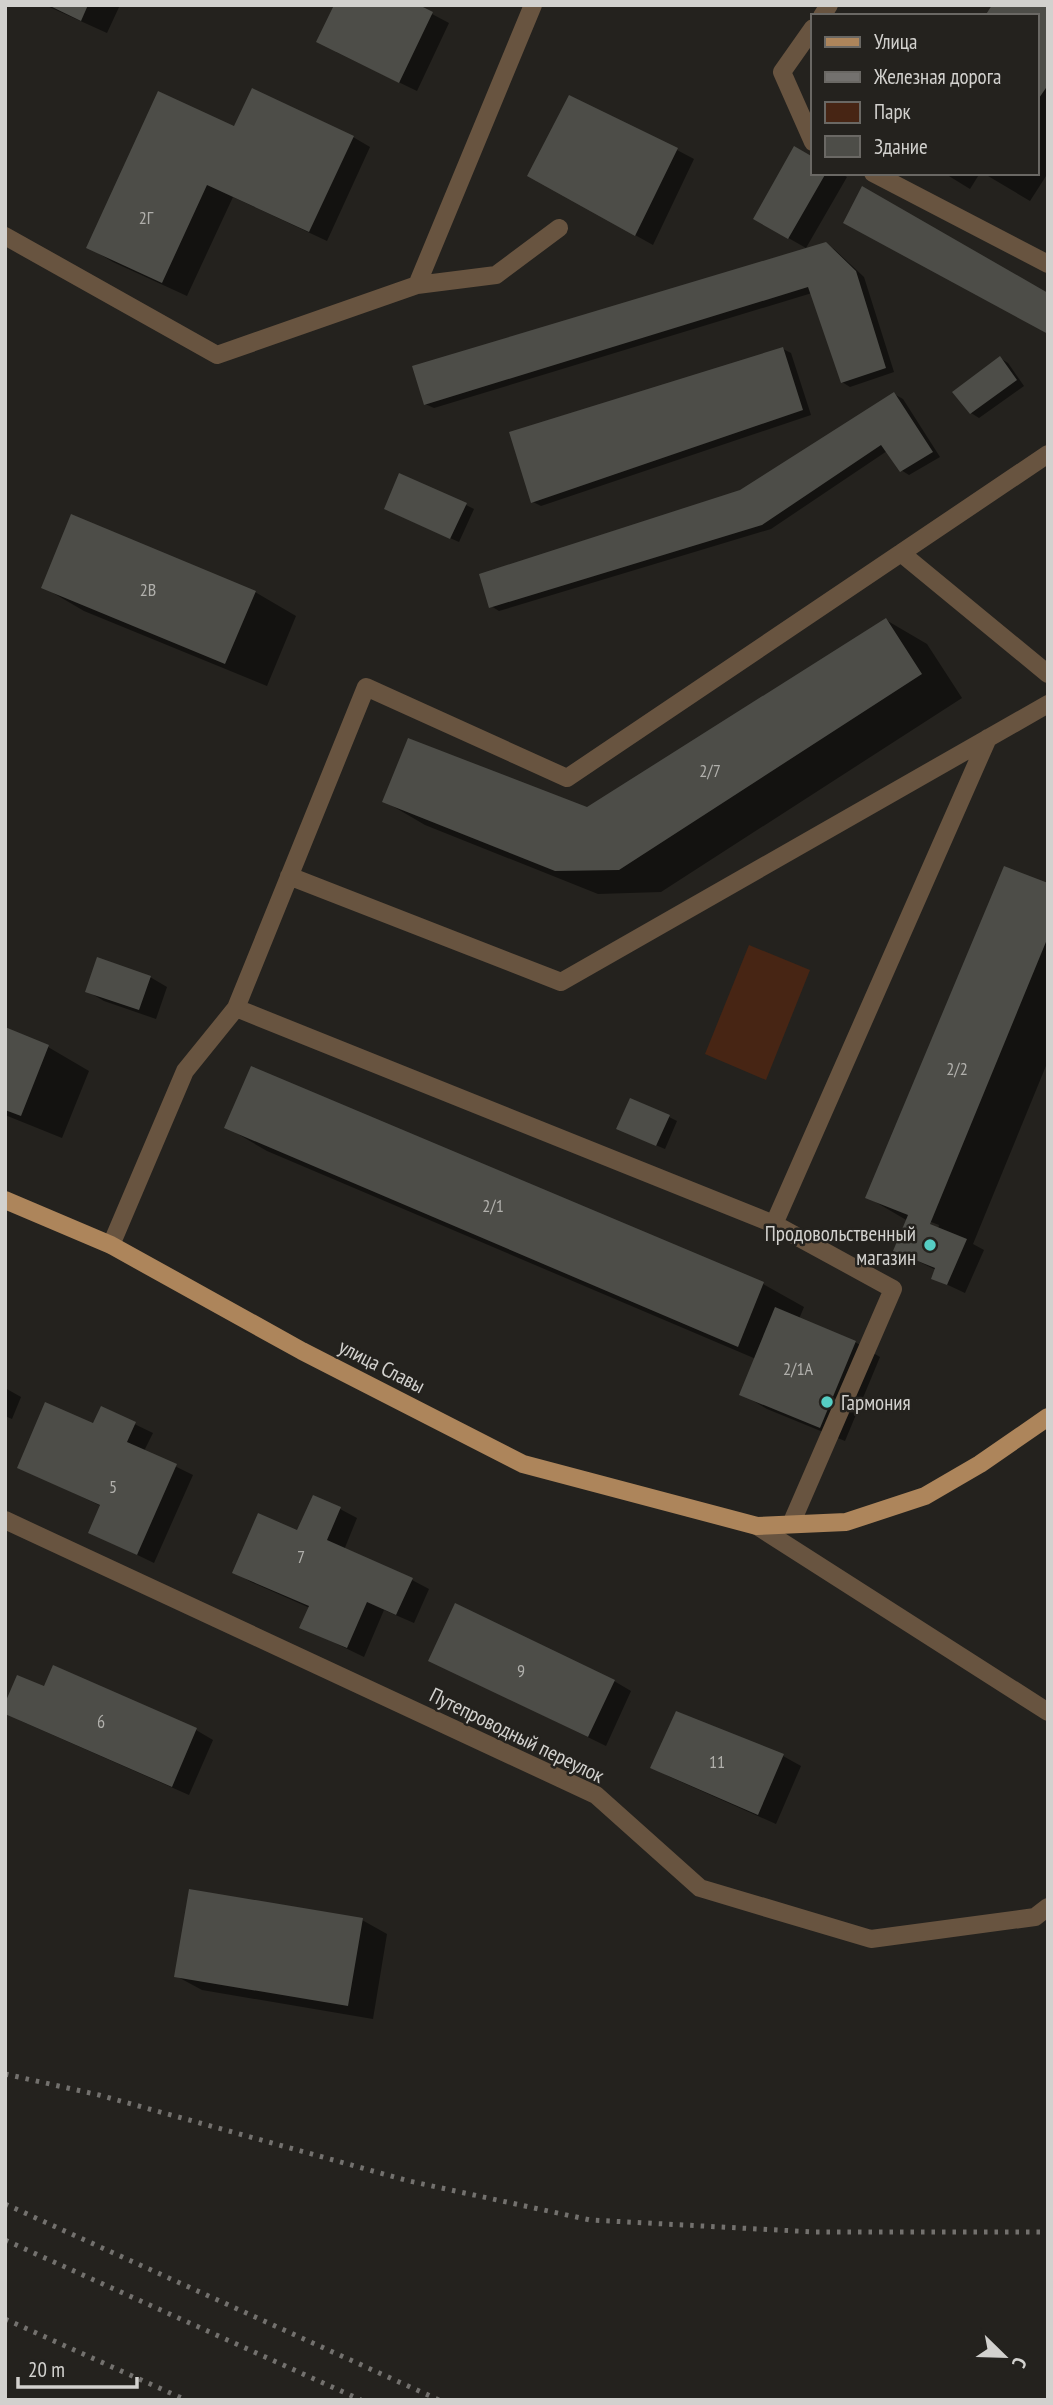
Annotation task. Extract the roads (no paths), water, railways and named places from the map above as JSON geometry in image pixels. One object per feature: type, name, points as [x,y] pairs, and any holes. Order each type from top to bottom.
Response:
[{"type":"main road","name":"улица Славы","points":[[5,1200],[111,1245],[302,1351],[523,1464],[758,1526],[846,1522],[925,1496],[980,1464],[1048,1418]]},
{"type":"street","points":[[417,285],[533,5]]},
{"type":"street","points":[[811,31],[782,72],[811,137]]},
{"type":"street","points":[[877,175],[1048,264]]},
{"type":"street","points":[[5,236],[217,355],[417,285],[496,275],[559,228]]},
{"type":"street","points":[[111,1245],[185,1071],[236,1008],[366,687],[566,778],[1048,454]]},
{"type":"street","points":[[901,553],[1048,674]]},
{"type":"street","points":[[289,876],[561,982],[1048,704]]},
{"type":"street","points":[[775,1224],[988,738]]},
{"type":"street","points":[[236,1008],[775,1224],[893,1289],[791,1524]]},
{"type":"street","name":"Путепроводный переулок","points":[[5,1520],[596,1795],[700,1888],[871,1939],[1035,1917],[1048,1907]]},
{"type":"street","points":[[758,1526],[1048,1712]]},
{"type":"railway","points":[[5,2074],[99,2095],[409,2181],[590,2220],[815,2232],[1048,2232]]},
{"type":"railway","points":[[5,2204],[439,2400]]},
{"type":"railway","points":[[5,2240],[361,2400]]},
{"type":"railway","points":[[5,2319],[186,2400]]},
{"type":"place","name":"Продовольственный магазин","points":[[930,1245]]},
{"type":"place","name":"Гармония","points":[[827,1402]]}]
